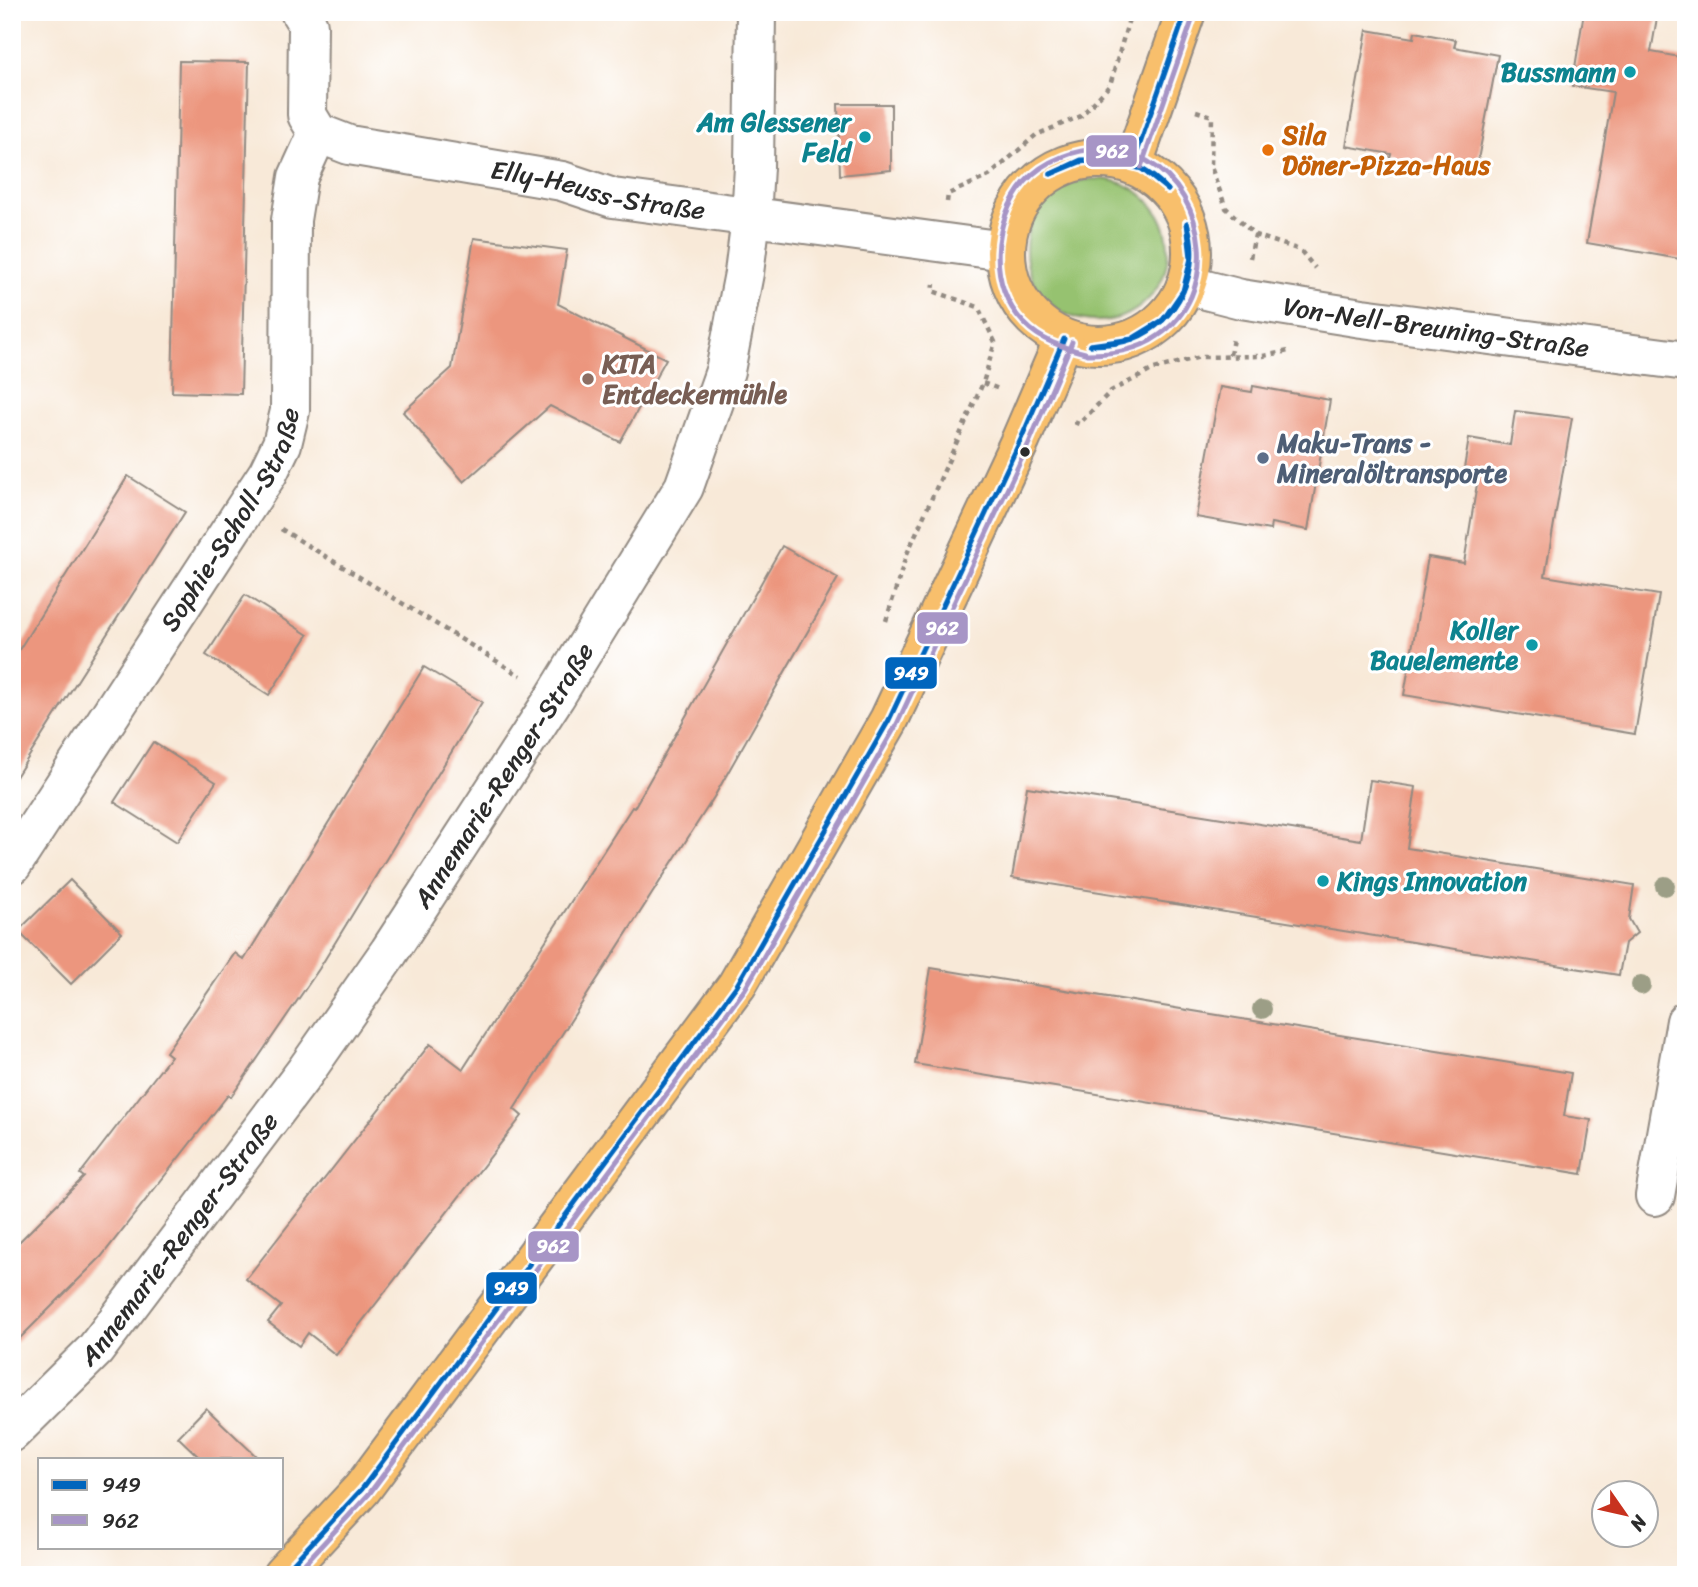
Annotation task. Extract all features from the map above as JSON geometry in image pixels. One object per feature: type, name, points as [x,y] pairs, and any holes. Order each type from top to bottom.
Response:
[{"type":"main road","points":[[1133,164],[1186,12]]},
{"type":"main road","points":[[1098,158],[1133,164],[1158,179],[1177,201],[1190,227],[1193,257],[1186,285],[1175,308],[1157,325],[1136,338],[1112,345],[1087,345],[1064,339],[1044,328],[1021,304],[1007,274],[1005,251],[1012,216],[1032,186],[1062,166],[1098,158]]},
{"type":"main road","points":[[282,1575],[362,1489],[737,985],[889,720],[1021,439],[1064,339]]},
{"type":"street","points":[[300,12],[308,25],[307,115],[318,133]]},
{"type":"street","name":"Annemarie-Renger-Straße","points":[[12,1432],[94,1350],[305,1072],[389,952],[555,697],[684,487],[725,371],[744,273],[751,218],[756,12]]},
{"type":"street","name":"Elly-Heuss-Straße","points":[[318,133],[349,145],[562,181],[613,198],[1005,251]]},
{"type":"street","name":"Sophie-Scholl-Straße","points":[[12,865],[245,508],[282,444],[290,411],[290,220],[298,177],[318,133]]},
{"type":"street","name":"Von-Nell-Breuning-Straße","points":[[1186,285],[1241,299],[1348,316],[1686,361]]},
{"type":"street","points":[[1655,1196],[1685,1028]]},
{"type":"path","points":[[882,631],[906,556],[984,383],[995,342],[978,307],[933,291],[948,194],[989,176],[1037,135],[1081,116],[1110,86],[1131,12]]},
{"type":"path","points":[[245,508],[555,697]]},
{"type":"green space","points":[[1097,179],[1124,185],[1147,200],[1162,223],[1168,250],[1162,277],[1147,300],[1124,315],[1097,321],[1070,315],[1047,300],[1032,277],[1026,250],[1032,223],[1047,200],[1070,185]]},
{"type":"building","points":[[1584,12],[1658,12],[1651,52],[1686,58],[1686,260],[1587,243],[1613,92],[1572,86]]},
{"type":"building","points":[[1367,30],[1414,38],[1415,32],[1456,40],[1454,47],[1498,55],[1476,170],[1432,161],[1430,169],[1389,161],[1391,154],[1346,146]]},
{"type":"building","points":[[179,61],[249,62],[241,394],[172,392]]},
{"type":"building","name":"Am Glessener Feld","points":[[838,104],[891,104],[891,170],[840,175]]},
{"type":"building","points":[[474,238],[567,250],[558,304],[666,359],[620,442],[550,406],[464,482],[403,412],[452,368]]},
{"type":"building","name":"Maku-Trans - Mineralöltransporte","points":[[1253,386],[1330,400],[1308,530],[1271,523],[1270,530],[1196,517],[1220,387],[1252,392]]},
{"type":"building","name":"Koller Bauelemente","points":[[1515,411],[1572,418],[1545,576],[1659,595],[1635,734],[1404,695],[1428,557],[1464,563],[1477,484],[1462,481],[1469,438],[1510,445]]},
{"type":"building","points":[[128,476],[185,512],[12,783],[12,661]]},
{"type":"building","points":[[782,546],[838,578],[714,797],[514,1109],[522,1116],[336,1355],[308,1333],[299,1346],[268,1322],[281,1306],[246,1279],[430,1044],[463,1069],[632,807],[634,808]]},
{"type":"building","points":[[245,595],[308,635],[269,695],[206,655]]},
{"type":"building","points":[[424,667],[482,702],[319,969],[231,1097],[228,1095],[101,1257],[12,1346],[12,1249],[84,1177],[80,1174],[171,1056],[166,1052],[235,953],[244,960]]},
{"type":"building","points":[[153,742],[216,782],[177,842],[114,802]]},
{"type":"building","name":"Kings Innovation","points":[[1370,780],[1416,787],[1407,848],[1634,885],[1629,919],[1637,933],[1625,943],[1619,975],[1012,878],[1027,787],[1361,840]]},
{"type":"building","points":[[70,880],[122,933],[71,984],[18,931]]},
{"type":"building","points":[[931,968],[1571,1073],[1564,1116],[1591,1120],[1582,1174],[915,1064]]},
{"type":"building","points":[[206,1408],[258,1458],[200,1458],[178,1437]]},
{"type":"transit line","name":"949","points":[[1133,164],[1186,12]]},
{"type":"transit line","name":"962","points":[[1141,167],[1194,15]]},
{"type":"transit line","name":"962","points":[[1085,353],[1045,339],[1024,323],[1012,308],[1004,291],[998,253],[1006,215],[1025,182],[1052,162],[1074,153],[1096,149],[1132,155],[1147,161],[1168,177],[1184,197],[1194,221],[1199,246],[1198,272],[1191,296],[1178,318],[1158,336],[1124,351],[1087,354]]},
{"type":"transit line","name":"949","points":[[1051,174],[1081,160],[1106,159]]},
{"type":"transit line","name":"949","points":[[1051,174],[1080,162],[1106,159]]},
{"type":"transit line","name":"949","points":[[1106,159],[1142,169],[1168,190]]},
{"type":"transit line","name":"949","points":[[1106,159],[1140,168],[1155,177],[1168,190]]},
{"type":"transit line","name":"949","points":[[1090,345],[1132,339],[1163,320],[1183,291],[1191,258],[1187,223]]},
{"type":"transit line","name":"949","points":[[1090,345],[1133,339],[1149,331],[1174,307],[1183,292],[1192,258],[1187,223]]},
{"type":"transit line","name":"949","points":[[282,1575],[362,1489],[737,985],[889,720],[1021,439],[1064,339]]},
{"type":"transit line","name":"962","points":[[294,1575],[369,1494],[745,989],[897,724],[1029,443],[1072,342]]},
{"type":"place","name":"Bussmann","points":[[1630,72]]},
{"type":"place","name":"Am Glessener Feld","points":[[865,137]]},
{"type":"place","name":"Sila Döner-Pizza-Haus","points":[[1268,150]]},
{"type":"place","name":"KITA Entdeckermühle","points":[[588,379]]},
{"type":"place","name":"Maku-Trans - Mineralöltransporte","points":[[1263,458]]},
{"type":"place","name":"Koller Bauelemente","points":[[1532,645]]},
{"type":"place","name":"Kings Innovation","points":[[1323,881]]}]
